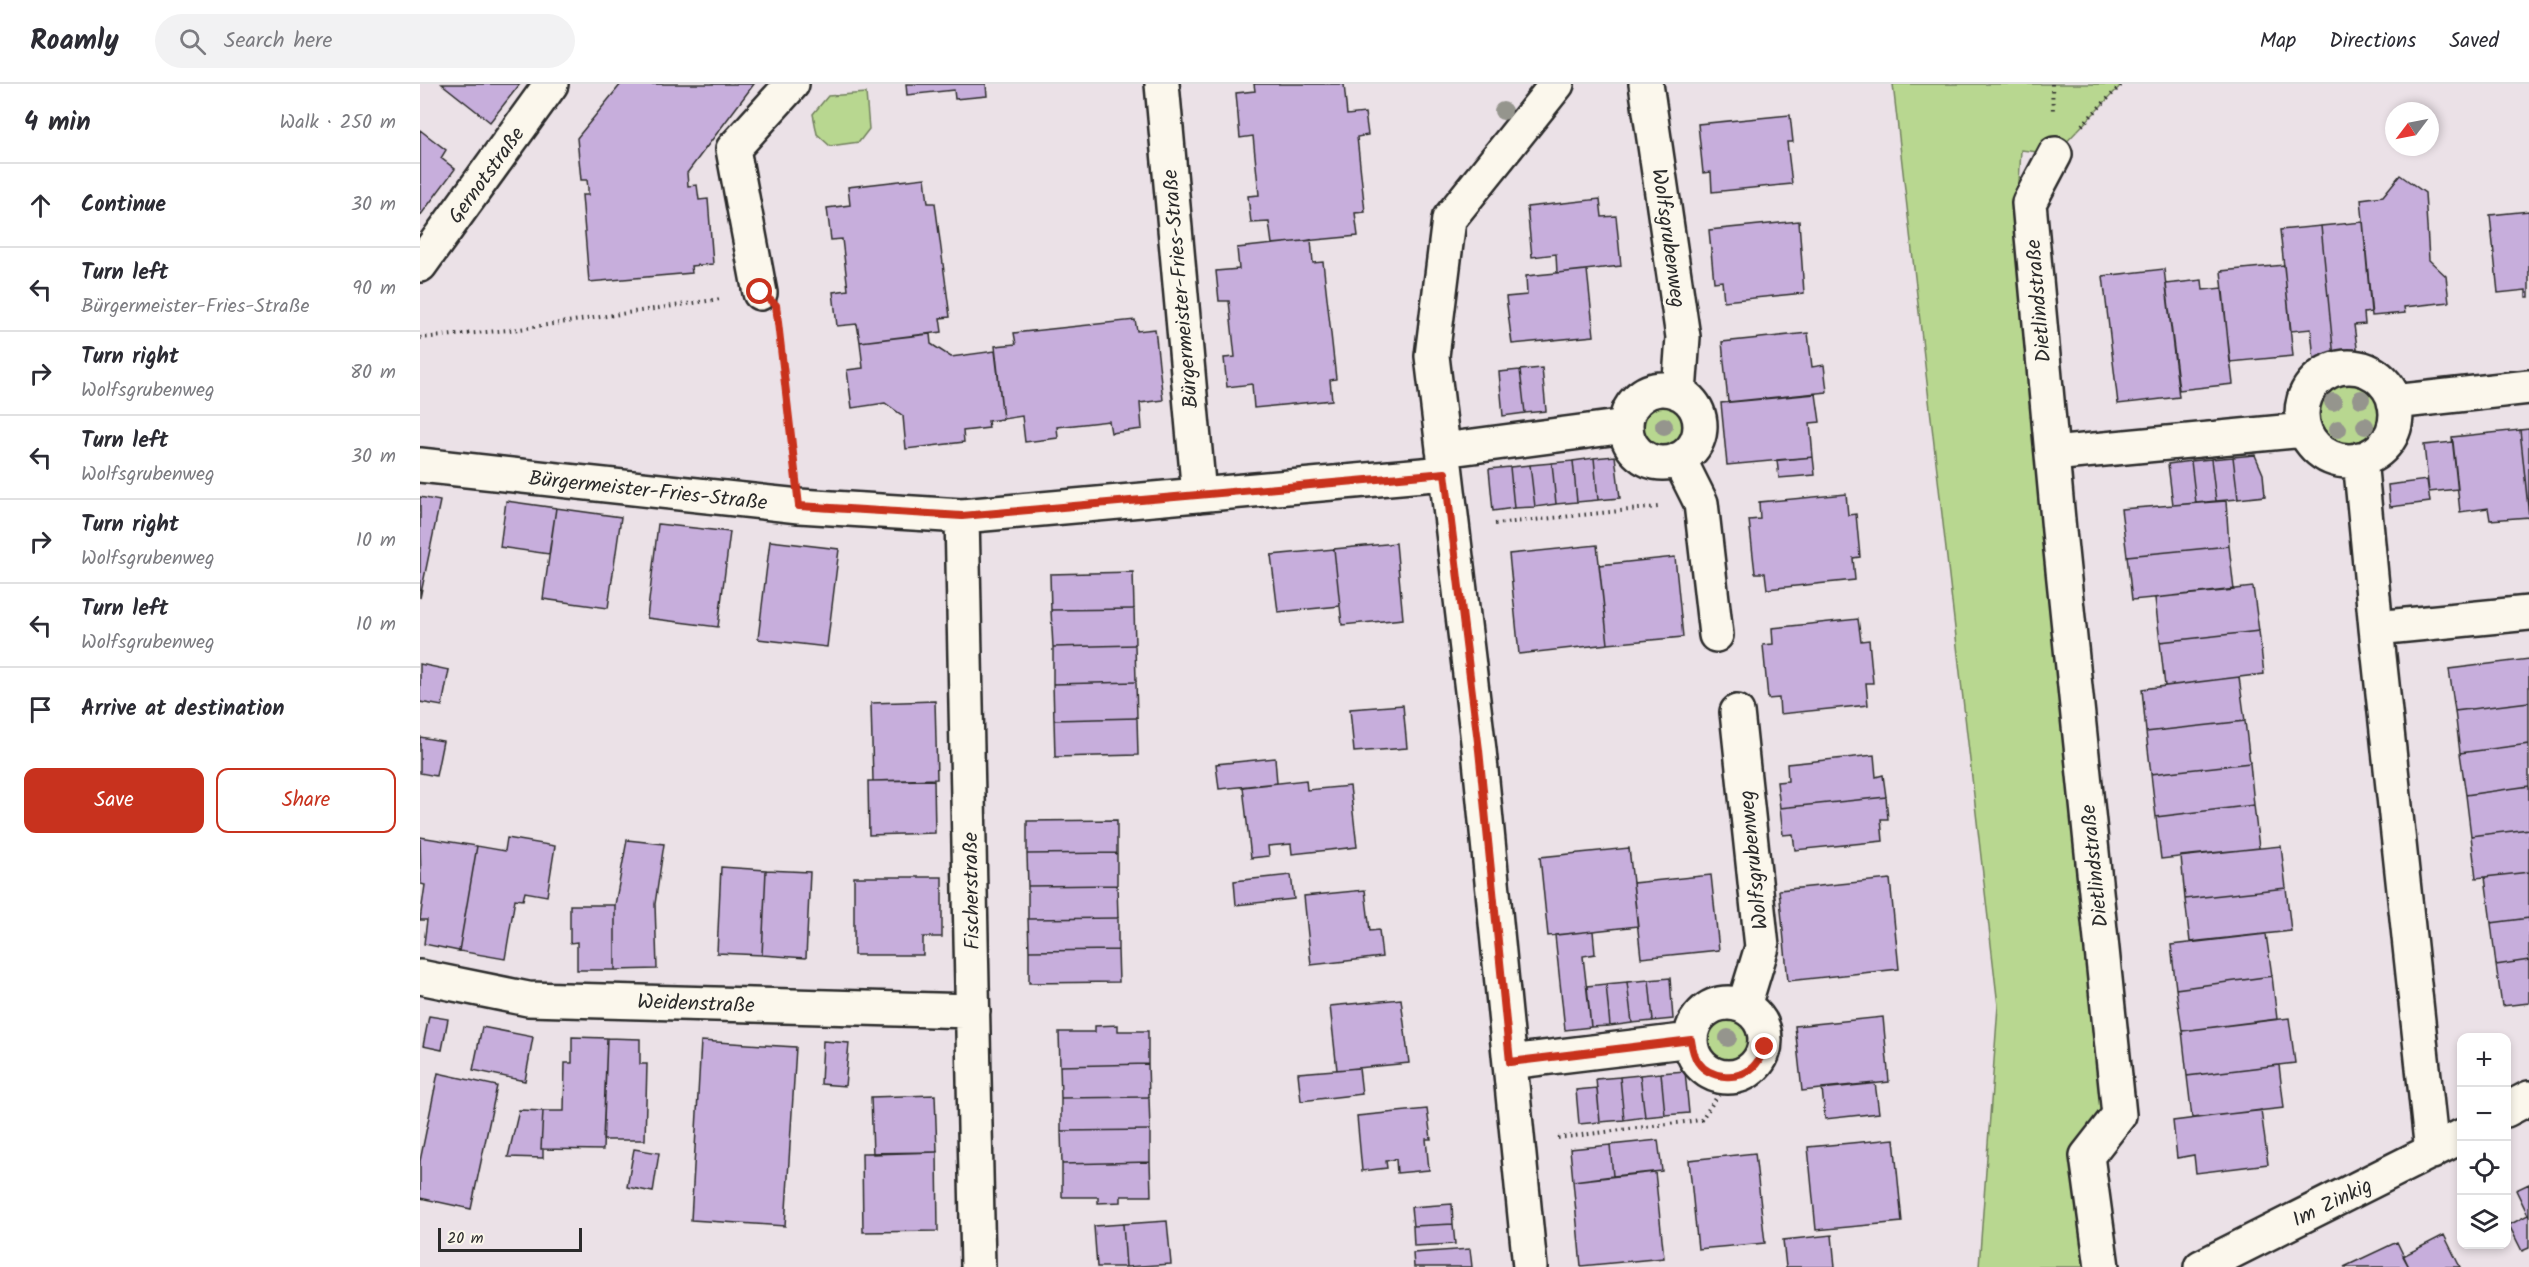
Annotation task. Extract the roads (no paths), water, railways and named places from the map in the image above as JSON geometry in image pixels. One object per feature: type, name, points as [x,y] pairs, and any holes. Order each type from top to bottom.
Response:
[{"type":"street","name":"Gernotstraße","points":[[420,266],[552,84]]},
{"type":"street","points":[[760,292],[733,149],[792,84]]},
{"type":"street","name":"Bürgermeister-Fries-Straße","points":[[1162,84],[1199,495]]},
{"type":"street","points":[[1530,1267],[1479,750],[1432,356],[1449,219],[1557,84]]},
{"type":"street","name":"Wolfsgrubenweg","points":[[1646,84],[1683,337],[1679,393]]},
{"type":"street","name":"Dietlindstraße","points":[[2055,154],[2029,203],[2052,454],[2120,1115],[2086,1156],[2102,1267]]},
{"type":"street","points":[[2350,367],[2364,369],[2378,377],[2388,388],[2394,402],[2396,414],[2389,438],[2372,455],[2360,459],[2333,458],[2321,452],[2311,442],[2305,430],[2302,415],[2304,400],[2311,386],[2321,375],[2335,369],[2350,367]]},
{"type":"street","points":[[2394,402],[2529,387]]},
{"type":"street","points":[[1654,389],[1667,389],[1679,393],[1696,409],[1700,432],[1689,452],[1667,463],[1655,463],[1643,458],[1634,450],[1628,438],[1626,426],[1630,408],[1643,394],[1654,389]]},
{"type":"street","points":[[1444,461],[1626,426]]},
{"type":"street","points":[[2052,454],[2305,430]]},
{"type":"street","points":[[1679,459],[1701,503],[1716,635]]},
{"type":"street","points":[[2360,459],[2432,1152]]},
{"type":"street","name":"Bürgermeister-Fries-Straße","points":[[420,465],[799,506],[962,516],[1199,495],[1444,461]]},
{"type":"street","name":"Fischerstraße","points":[[962,516],[978,1267]]},
{"type":"street","points":[[2376,628],[2529,614]]},
{"type":"street","name":"Wolfsgrubenweg","points":[[1737,712],[1762,947],[1744,1006]]},
{"type":"street","name":"Weidenstraße","points":[[420,977],[528,999],[973,1011]]},
{"type":"street","points":[[1732,1002],[1744,1006],[1754,1013],[1761,1023],[1765,1047],[1761,1058],[1753,1068],[1731,1077],[1719,1076],[1707,1071],[1698,1063],[1691,1040],[1693,1027],[1708,1008],[1732,1002]]},
{"type":"street","points":[[1510,1062],[1691,1040]]},
{"type":"street","points":[[2511,1107],[2529,1098]]},
{"type":"street","name":"Im Zinkig","points":[[2201,1267],[2457,1139]]}]
